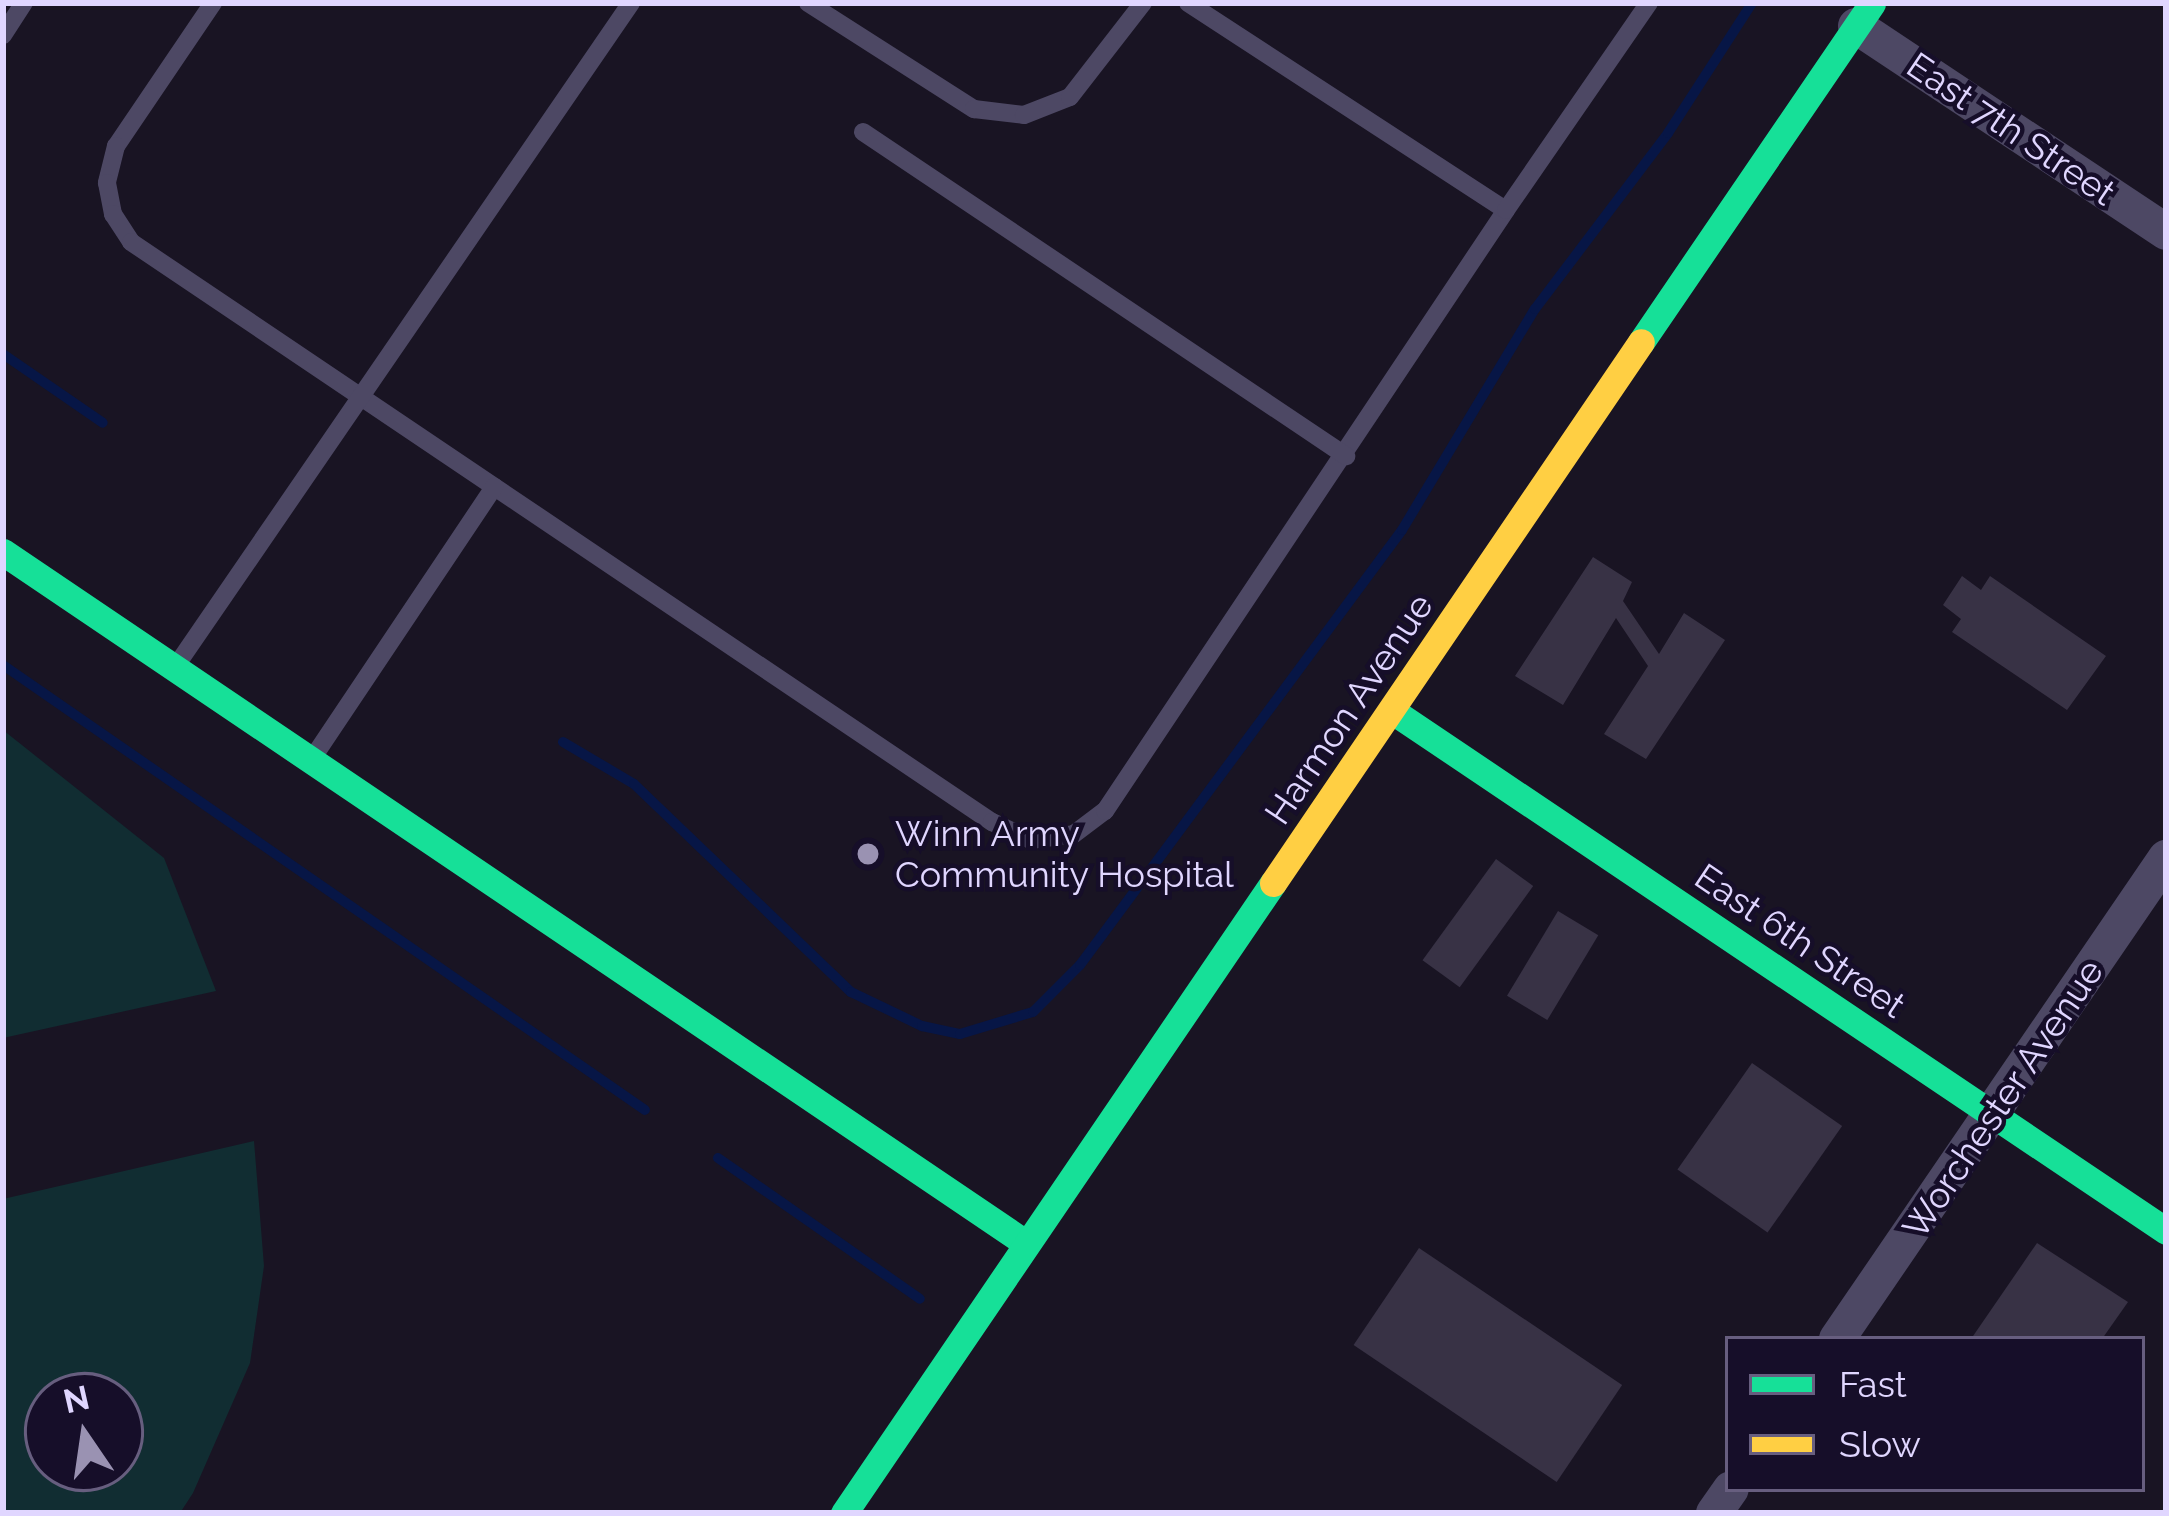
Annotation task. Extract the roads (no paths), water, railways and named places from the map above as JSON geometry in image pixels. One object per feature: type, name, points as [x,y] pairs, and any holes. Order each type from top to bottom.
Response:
[{"type":"street","name":"East 7th Street","points":[[1864,14],[2166,232]]},
{"type":"street","name":"Harmon Avenue","points":[[844,1513],[1024,1242],[1394,712],[1546,472],[1864,14]]},
{"type":"street","points":[[3,552],[1024,1242]]},
{"type":"street","name":"East 6th Street","points":[[1394,712],[2166,1231]]},
{"type":"street","name":"Worchester Avenue","points":[[1839,1336],[2166,858]]},
{"type":"lane","points":[[3,35],[24,3]]},
{"type":"lane","points":[[213,3],[116,146],[107,183],[113,214],[131,242],[992,822],[1031,840],[1074,834],[1105,812],[1649,3]]},
{"type":"lane","points":[[175,667],[631,3]]},
{"type":"lane","points":[[812,4],[974,109],[1024,115],[1070,97],[1143,3]]},
{"type":"lane","points":[[1188,3],[1507,210]]},
{"type":"lane","points":[[863,132],[1346,456]]},
{"type":"lane","points":[[312,760],[494,487]]},
{"type":"waterway","points":[[563,742],[634,784],[851,992],[922,1026],[960,1034],[1033,1012],[1080,965],[1402,530],[1535,309],[1668,133],[1752,3]]},
{"type":"waterway","points":[[3,354],[103,423]]},
{"type":"waterway","points":[[3,665],[645,1110]]},
{"type":"waterway","points":[[718,1158],[920,1299]]},
{"type":"place","name":"Winn Army Community Hospital","points":[[868,854]]}]
